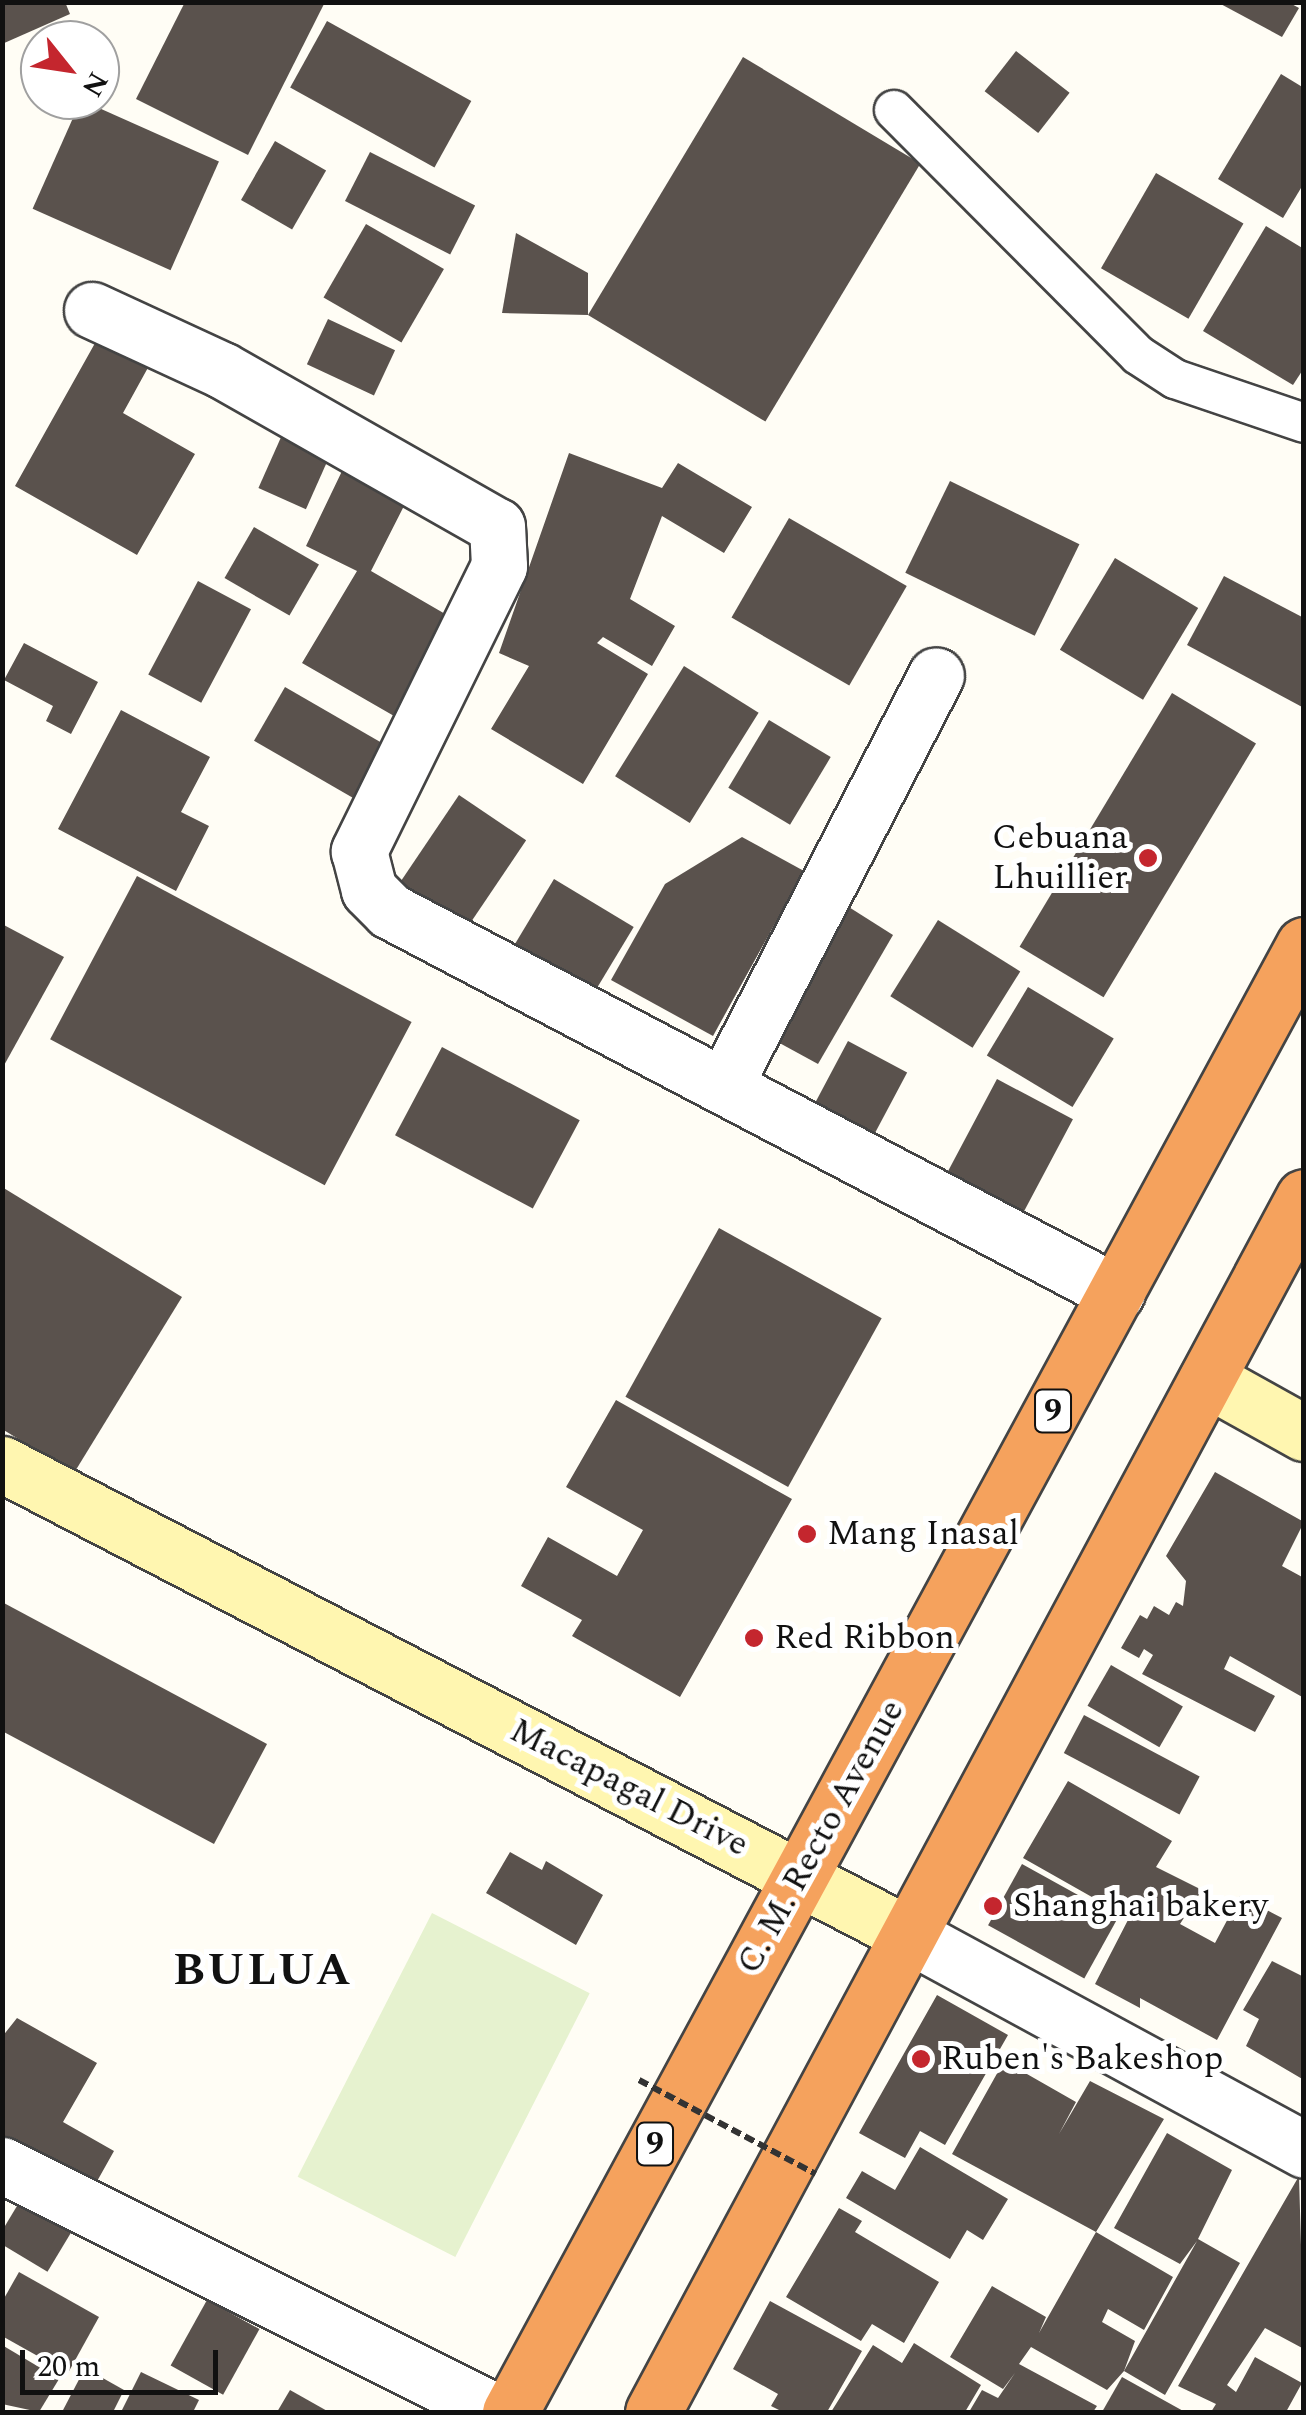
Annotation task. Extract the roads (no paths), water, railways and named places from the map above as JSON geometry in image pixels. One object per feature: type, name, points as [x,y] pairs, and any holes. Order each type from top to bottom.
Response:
[{"type":"highway","name":"C. M. Recto Avenue","points":[[510,2412],[1304,945]]},
{"type":"highway","points":[[653,2412],[1304,1197]]},
{"type":"main road","points":[[1207,1379],[1304,1434]]},
{"type":"main road","name":"Macapagal Drive","points":[[2,1464],[907,1934]]},
{"type":"street","points":[[92,310],[222,370],[497,526],[499,566],[369,821],[360,851],[369,890],[390,911],[1117,1293]]},
{"type":"street","points":[[724,1086],[936,676]]},
{"type":"street","name":"Macapagal Drive","points":[[907,1934],[1304,2150]]},
{"type":"street","points":[[2,2165],[496,2412]]},
{"type":"lane","points":[[894,110],[1138,355],[1175,379],[1304,422]]},
{"type":"place","name":"Cebuana Lhuillier","points":[[1148,858]]},
{"type":"place","name":"Mang Inasal","points":[[807,1534]]},
{"type":"place","name":"Red Ribbon","points":[[754,1638]]},
{"type":"place","name":"Shanghai bakery","points":[[993,1906]]},
{"type":"place","name":"Ruben's Bakeshop","points":[[921,2059]]},
{"type":"district","name":"BULUA","points":[[263,1971]]}]
